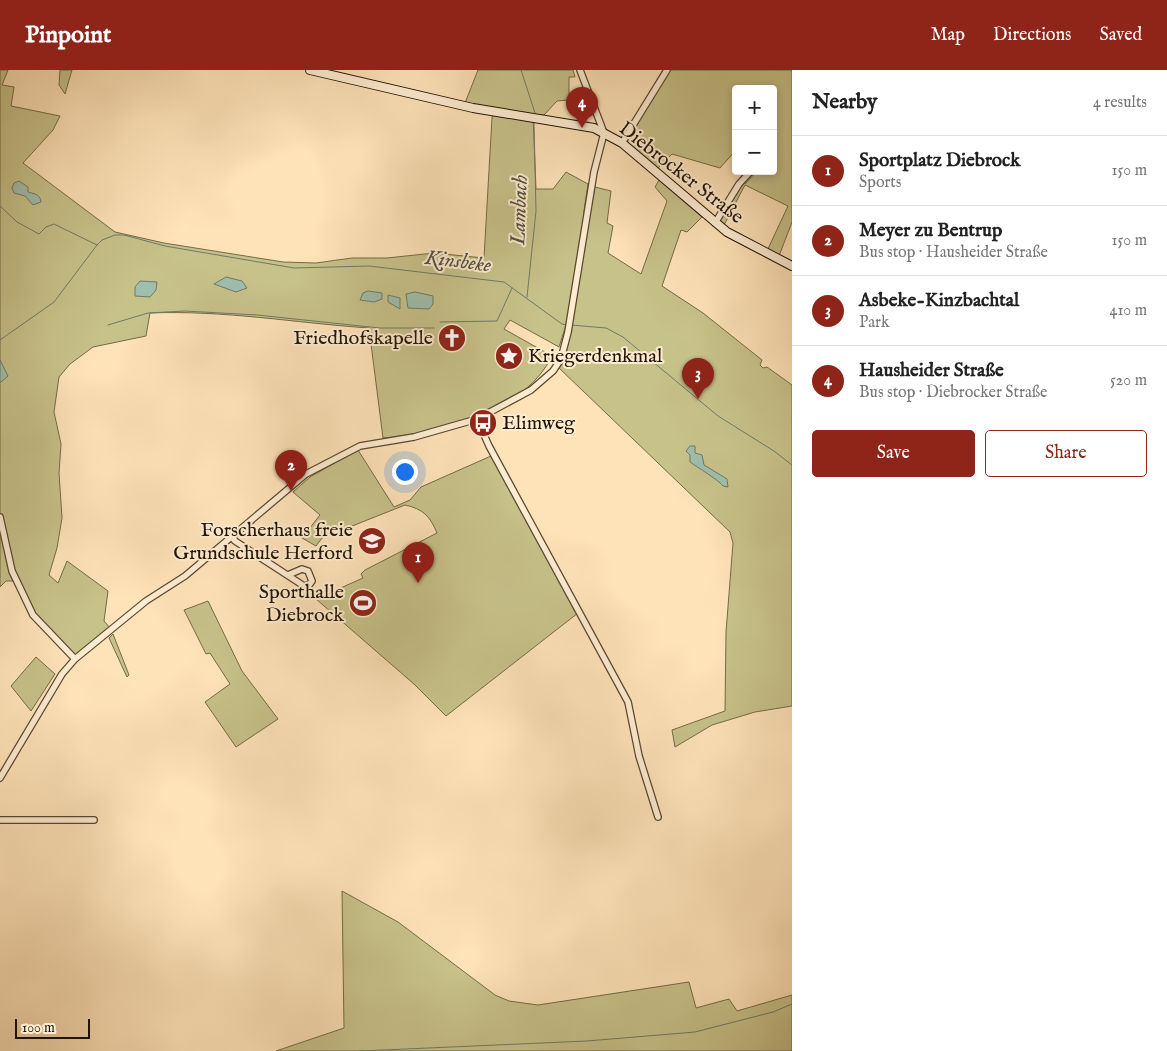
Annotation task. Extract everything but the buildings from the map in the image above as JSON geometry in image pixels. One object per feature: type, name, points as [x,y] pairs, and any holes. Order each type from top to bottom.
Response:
[{"type":"main road","name":"Diebrocker Straße","points":[[310,70],[474,108],[585,125],[604,133],[622,144],[715,223],[741,240],[792,266]]},
{"type":"street","points":[[0,778],[62,674],[75,659],[146,601],[185,576],[306,474],[350,450],[368,444],[414,438],[477,419],[514,400],[546,378],[561,359],[568,332],[596,158],[604,133],[580,70]]},
{"type":"street","points":[[622,144],[667,70]]},
{"type":"street","points":[[715,223],[748,175]]},
{"type":"street","points":[[477,419],[489,446],[628,702],[639,756],[658,817]]},
{"type":"street","points":[[0,517],[12,571],[33,615],[75,659]]},
{"type":"street","points":[[232,537],[288,575]]},
{"type":"street","points":[[0,820],[94,820]]},
{"type":"shaded area","points":[[0,70],[8,70],[2,85],[14,87],[11,106],[60,116],[53,130],[23,163],[115,232],[164,243],[283,262],[316,263],[352,258],[387,258],[434,253],[484,258],[494,109],[465,103],[478,70],[573,70],[575,77],[569,77],[569,100],[557,101],[544,115],[533,115],[536,189],[553,189],[566,172],[588,184],[584,211],[585,241],[595,187],[611,191],[607,223],[613,226],[608,253],[641,274],[667,201],[655,187],[659,180],[702,217],[687,232],[681,230],[662,286],[703,313],[762,360],[760,365],[763,368],[767,367],[792,385],[792,706],[755,712],[712,725],[675,747],[672,730],[725,711],[726,632],[733,543],[730,532],[559,368],[564,362],[572,325],[566,325],[559,347],[510,320],[504,329],[552,356],[540,375],[524,390],[484,414],[438,429],[394,437],[383,438],[369,328],[205,313],[150,313],[146,336],[93,347],[70,364],[59,377],[54,412],[61,444],[59,473],[62,518],[57,548],[49,575],[58,583],[67,561],[108,591],[104,621],[110,628],[75,657],[38,619],[12,571],[9,572],[13,581],[6,581],[0,587]]},
{"type":"shaded area","points":[[60,70],[72,70],[65,94],[59,85]]},
{"type":"shaded area","points":[[663,70],[792,70],[792,222],[779,256],[767,251],[788,206],[745,185],[724,225],[719,222],[744,182],[745,184],[753,175],[777,175],[777,85],[732,85],[732,154],[720,168],[672,154],[657,169],[630,146],[623,136]]},
{"type":"shaded area","points":[[19,181],[28,187],[28,192],[38,196],[41,202],[33,205],[25,196],[14,193],[12,188],[14,183]]},
{"type":"shaded area","points":[[226,277],[242,281],[247,288],[236,292],[214,284]]},
{"type":"shaded area","points":[[140,281],[157,282],[156,290],[150,297],[135,296],[135,287]]},
{"type":"shaded area","points":[[368,291],[382,293],[382,299],[374,302],[360,300],[363,293]]},
{"type":"shaded area","points":[[415,292],[433,296],[433,304],[429,309],[408,308],[406,294]]},
{"type":"shaded area","points":[[388,295],[400,298],[400,309],[388,302]]},
{"type":"shaded area","points":[[0,360],[8,376],[1,382],[0,382]]},
{"type":"shaded area","points":[[690,446],[695,446],[695,453],[702,455],[704,465],[727,479],[728,487],[723,486],[690,462],[690,455],[686,451]]},
{"type":"shaded area","points":[[358,450],[394,507],[410,500],[421,487],[491,456],[578,613],[446,716],[414,684],[316,599],[363,578],[361,574],[365,570],[437,533],[432,522],[425,514],[405,505],[322,538],[316,546],[302,538],[320,515],[293,492],[310,477]]},
{"type":"shaded area","points":[[208,601],[242,671],[278,719],[236,747],[205,702],[230,684],[210,653],[206,654],[184,610]]},
{"type":"shaded area","points":[[113,634],[129,675],[127,677],[109,638]]},
{"type":"shaded area","points":[[36,657],[55,674],[31,711],[11,686]]},
{"type":"shaded area","points":[[342,891],[398,922],[495,995],[509,1001],[538,1005],[689,982],[696,1008],[729,999],[737,1011],[792,995],[792,1051],[276,1051],[344,1028]]},
{"type":"waterway","name":"Lambach","points":[[521,70],[535,113]]},
{"type":"waterway","name":"Lambach","points":[[527,297],[536,211],[534,123]]},
{"type":"waterway","points":[[0,206],[17,222],[39,234],[46,227],[54,224],[97,245]]},
{"type":"waterway","name":"Kinsbeke","points":[[0,340],[54,302],[97,245],[102,240],[115,235],[124,235],[165,246],[294,268],[369,266],[504,282],[562,324],[567,325]]},
{"type":"waterway","points":[[440,322],[497,321],[512,288]]},
{"type":"waterway","points":[[108,325],[148,313],[185,311],[257,315],[380,328],[434,328]]},
{"type":"waterway","name":"Kinsbeke","points":[[571,325],[606,328],[623,337],[718,416],[774,451],[792,465]]},
{"type":"waterway","points":[[360,1051],[587,1041],[695,1032],[773,1012],[792,1004]]},
{"type":"place","name":"Hausheider Straße","points":[[582,128]]},
{"type":"place","name":"Friedhofskapelle","points":[[452,338]]},
{"type":"place","name":"Kriegerdenkmal","points":[[509,356]]},
{"type":"place","name":"Asbeke-Kinzbachtal","points":[[698,399]]},
{"type":"place","name":"Elimweg","points":[[483,423]]},
{"type":"place","name":"Meyer zu Bentrup","points":[[291,491]]},
{"type":"place","name":"Forscherhaus freie Grundschule Herford","points":[[372,541]]},
{"type":"place","name":"Sportplatz Diebrock","points":[[418,583]]},
{"type":"place","name":"Sporthalle Diebrock","points":[[363,603]]}]
